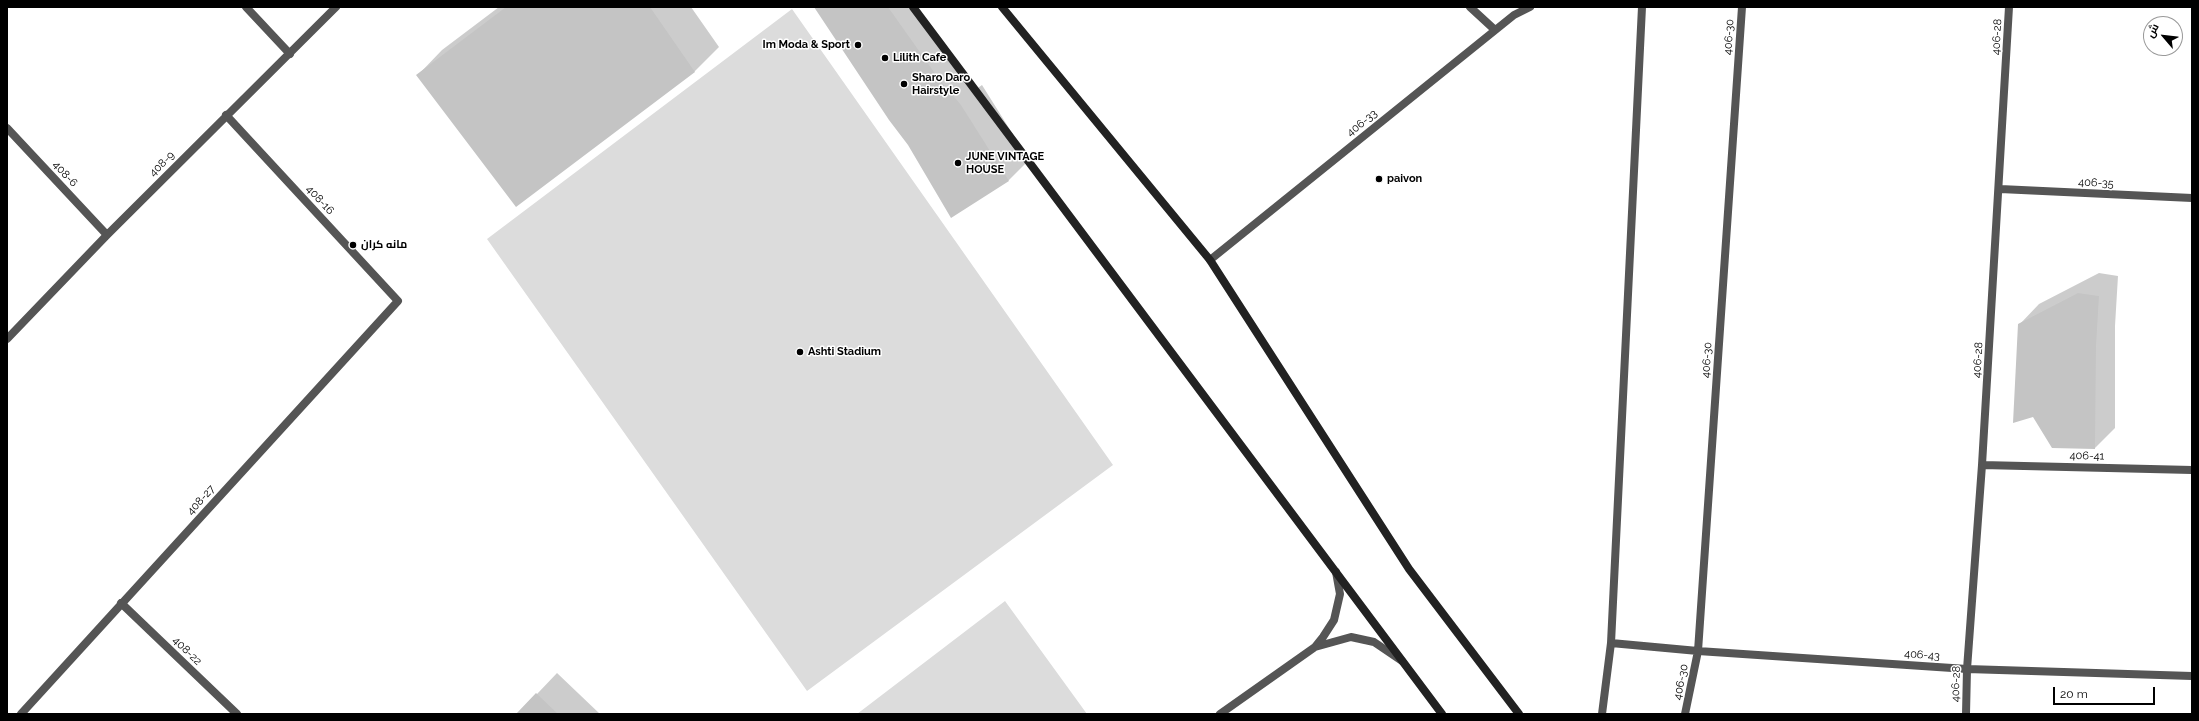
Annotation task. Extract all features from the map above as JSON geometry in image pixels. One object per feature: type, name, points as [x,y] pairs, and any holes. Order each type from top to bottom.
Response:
[{"type":"street","points":[[246,7],[290,54]]},
{"type":"street","name":"408-9","points":[[7,339],[107,235],[336,7]]},
{"type":"street","points":[[913,7],[1442,714]]},
{"type":"street","points":[[1002,7],[1210,260],[1409,569],[1519,714]]},
{"type":"street","points":[[1470,7],[1495,30]]},
{"type":"street","name":"406-33","points":[[1210,260],[1495,30],[1514,15],[1530,7]]},
{"type":"street","points":[[1602,714],[1611,644],[1642,7]]},
{"type":"street","name":"406-30","points":[[1685,714],[1698,651],[1742,7]]},
{"type":"street","name":"406-28","points":[[1966,714],[1967,669],[2000,189],[2009,7]]},
{"type":"street","name":"408-16","points":[[226,115],[398,301]]},
{"type":"street","name":"408-6","points":[[7,128],[107,235]]},
{"type":"street","name":"406-35","points":[[2000,189],[2192,198]]},
{"type":"street","name":"408-27","points":[[22,714],[398,301]]},
{"type":"street","name":"406-41","points":[[1982,465],[2192,470]]},
{"type":"street","points":[[1315,647],[1334,620],[1340,594],[1336,572]]},
{"type":"street","name":"408-22","points":[[122,603],[237,714]]},
{"type":"street","points":[[1220,714],[1315,647],[1351,637],[1374,642],[1402,662]]},
{"type":"street","name":"406-43","points":[[1611,644],[1967,669],[2192,676]]},
{"type":"shaded area","name":"Ashti Stadium","points":[[792,9],[1113,465],[807,691],[487,239]]},
{"type":"shaded area","points":[[1005,601],[1087,714],[857,714]]},
{"type":"building","points":[[506,7],[650,7],[695,72],[516,207],[416,75]]},
{"type":"building","points":[[814,7],[888,7],[939,79],[961,105],[1009,181],[951,218],[908,145],[889,120]]},
{"type":"building","points":[[2078,293],[2099,296],[2096,347],[2095,449],[2052,448],[2033,417],[2013,423],[2018,324]]},
{"type":"building","points":[[536,693],[558,714],[516,714]]},
{"type":"place","name":"Im Moda & Sport","points":[[858,45]]},
{"type":"place","name":"Lilith Cafe","points":[[885,58]]},
{"type":"place","name":"Sharo Daro Hairstyle","points":[[904,84]]},
{"type":"place","name":"JUNE VINTAGE HOUSE","points":[[958,163]]},
{"type":"place","name":"paivon","points":[[1379,179]]},
{"type":"place","name":"مانه كران","points":[[353,245]]},
{"type":"place","name":"Ashti Stadium","points":[[800,352]]}]
